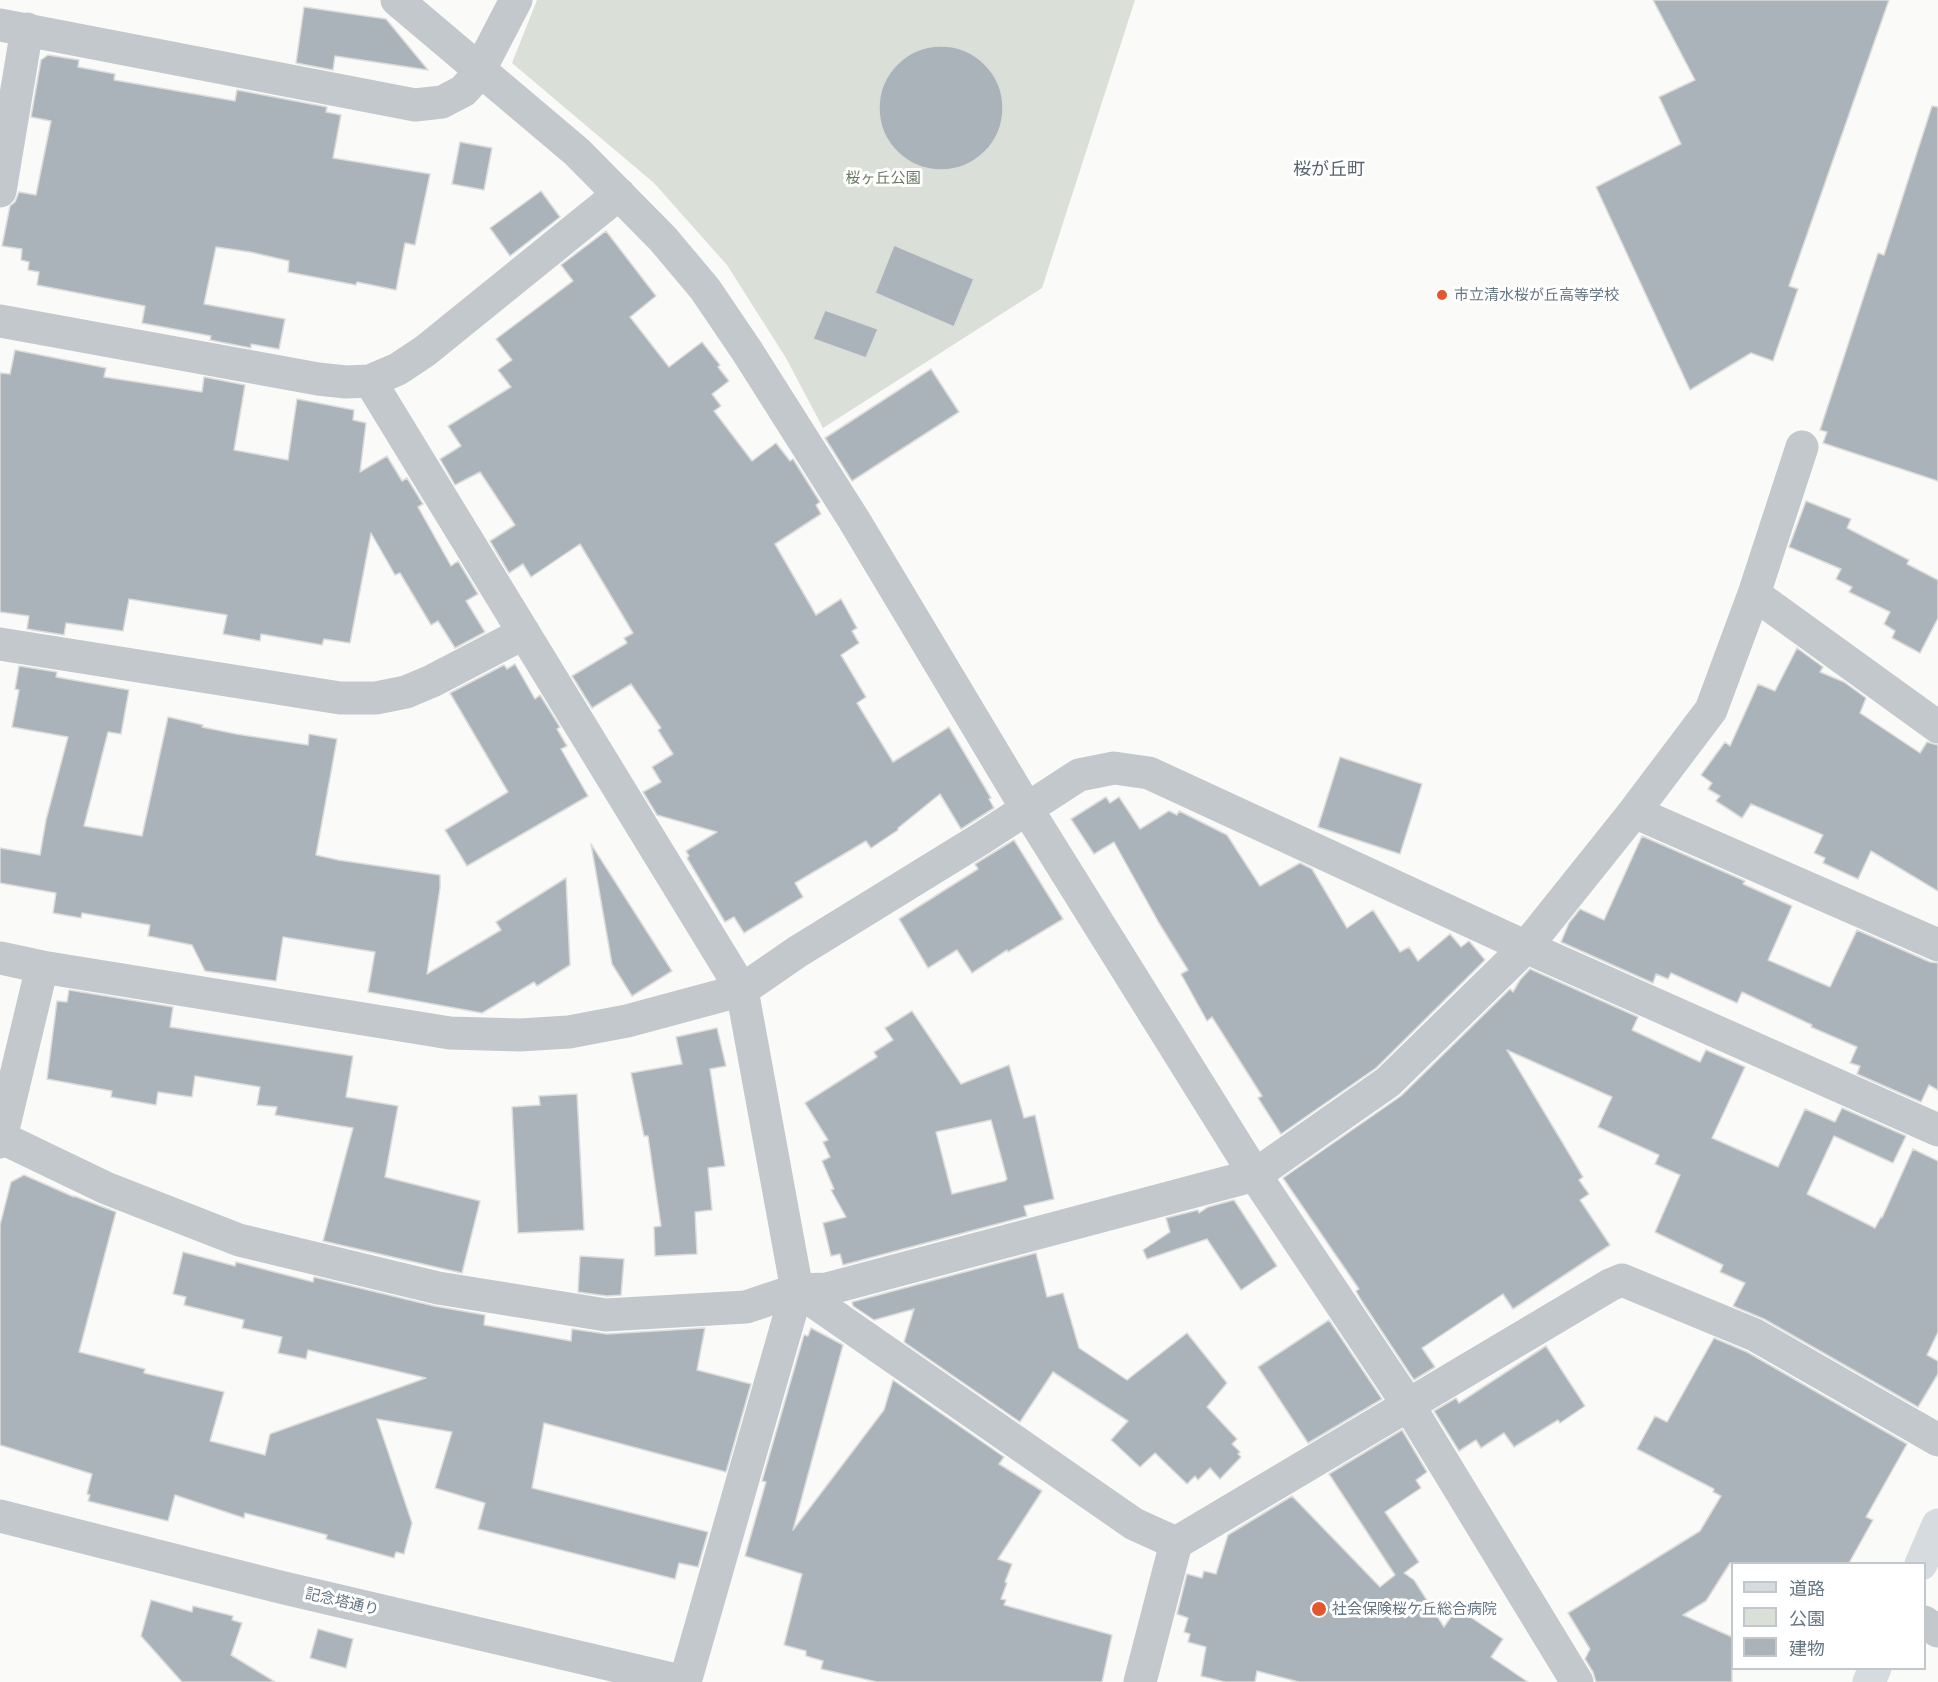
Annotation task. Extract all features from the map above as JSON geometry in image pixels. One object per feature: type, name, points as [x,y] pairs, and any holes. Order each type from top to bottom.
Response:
[{"type":"main road","points":[[1921,1562],[1938,1525]]},
{"type":"street","points":[[397,0],[577,152],[663,239],[705,289],[854,520],[1027,809],[1255,1175],[1409,1406],[1577,1682]]},
{"type":"street","points":[[0,191],[13,27],[414,105],[442,102],[463,91],[480,70],[516,0]]},
{"type":"street","points":[[0,321],[318,379],[346,382],[370,381],[398,369],[425,351],[619,194]]},
{"type":"street","points":[[370,381],[742,990],[797,1290],[685,1682]]},
{"type":"street","points":[[42,967],[0,1139],[106,1188],[239,1240],[438,1288],[606,1315],[746,1307],[797,1290],[827,1289],[1255,1175],[1388,1082],[1526,947],[1634,812],[1711,710],[1754,594],[1802,447]]},
{"type":"street","points":[[1754,594],[1938,727]]},
{"type":"street","points":[[0,644],[340,698],[376,698],[406,692],[432,681],[524,633]]},
{"type":"street","points":[[0,958],[42,967],[450,1033],[520,1035],[569,1032],[627,1021],[742,990],[797,952],[1079,775],[1114,768],[1149,773],[1526,947],[1938,1130]]},
{"type":"street","points":[[1634,812],[1938,945]]},
{"type":"street","points":[[1140,1682],[1176,1543],[1622,1280],[1755,1335],[1938,1440]]},
{"type":"street","points":[[797,1290],[1134,1524],[1176,1543]]},
{"type":"street","name":"記念塔通り","points":[[0,1516],[280,1587],[685,1682]]},
{"type":"green space","name":"桜ヶ丘公園","points":[[537,0],[1135,0],[1042,288],[823,428],[786,358],[727,265],[654,183],[512,63]]},
{"type":"building","points":[[1653,0],[1889,0],[1789,286],[1798,289],[1773,361],[1751,353],[1690,390],[1596,187],[1681,144],[1659,97],[1695,80]]},
{"type":"building","points":[[304,7],[386,19],[428,70],[335,56],[333,70],[296,63]]},
{"type":"building","points":[[941,46],[965,51],[985,64],[998,84],[1003,108],[998,132],[985,152],[965,165],[941,170],[917,165],[897,152],[884,132],[879,108],[884,84],[897,64],[917,51]]},
{"type":"building","points":[[48,55],[79,60],[78,67],[115,74],[114,80],[235,101],[237,90],[327,107],[326,112],[341,115],[333,158],[430,174],[415,245],[405,243],[396,290],[288,272],[289,261],[216,247],[204,304],[285,319],[279,349],[251,344],[251,348],[210,340],[211,336],[142,323],[145,306],[37,285],[39,272],[28,270],[29,262],[21,260],[22,249],[2,246],[10,206],[15,202],[19,192],[36,195],[51,121],[31,117],[41,60]]},
{"type":"building","points":[[1932,106],[1938,107],[1938,481],[1823,443],[1827,432],[1820,430],[1878,253],[1884,255]]},
{"type":"building","points":[[460,142],[492,148],[484,190],[452,184]]},
{"type":"building","points":[[541,191],[560,217],[510,256],[490,228]]},
{"type":"building","points":[[606,231],[656,296],[630,317],[669,367],[702,342],[729,381],[712,394],[721,406],[714,411],[752,461],[776,443],[790,461],[793,459],[820,502],[816,505],[821,514],[775,544],[816,615],[841,599],[857,628],[852,631],[859,643],[841,655],[866,697],[857,703],[893,762],[949,727],[991,798],[989,799],[994,808],[961,829],[940,794],[898,830],[871,848],[866,841],[795,883],[803,897],[744,933],[734,917],[725,922],[687,858],[689,856],[686,851],[717,832],[657,815],[643,792],[661,782],[652,767],[673,754],[658,730],[661,728],[631,684],[592,708],[572,676],[627,643],[624,638],[633,633],[580,544],[531,577],[523,564],[509,573],[490,541],[515,525],[480,472],[455,485],[440,459],[461,446],[448,426],[511,387],[498,370],[512,360],[496,339],[573,281],[561,265]]},
{"type":"building","points":[[894,245],[974,279],[954,327],[875,293]]},
{"type":"building","points":[[825,310],[878,329],[866,358],[813,339]]},
{"type":"building","points":[[15,350],[106,368],[104,377],[202,392],[204,377],[245,385],[234,450],[288,460],[297,399],[354,410],[353,420],[366,423],[360,472],[387,456],[402,481],[407,478],[423,504],[418,507],[451,566],[458,561],[478,594],[466,601],[485,632],[455,648],[438,621],[431,625],[400,573],[395,575],[371,533],[350,643],[324,639],[322,645],[261,634],[260,641],[223,634],[227,615],[129,599],[123,631],[66,623],[64,635],[27,629],[29,616],[0,612],[0,373],[10,374]]},
{"type":"building","points":[[931,369],[959,412],[852,481],[825,438]]},
{"type":"building","points":[[1806,501],[1851,519],[1847,528],[1909,560],[1907,564],[1938,580],[1938,618],[1920,653],[1892,638],[1895,631],[1884,624],[1890,612],[1849,592],[1852,587],[1836,579],[1841,569],[1789,547]]},
{"type":"building","points":[[1797,648],[1823,667],[1820,672],[1844,682],[1866,698],[1860,713],[1920,753],[1927,742],[1938,745],[1938,891],[1871,851],[1858,879],[1823,863],[1825,858],[1814,853],[1823,835],[1751,804],[1742,818],[1716,801],[1720,796],[1708,789],[1712,783],[1701,775],[1725,742],[1730,746],[1758,684],[1775,691]]},
{"type":"building","points":[[515,664],[535,699],[540,695],[560,727],[557,729],[567,746],[561,749],[588,796],[467,866],[445,830],[508,792],[450,693],[504,665],[507,669]]},
{"type":"building","points":[[19,666],[57,672],[56,677],[129,690],[121,734],[108,732],[84,826],[142,836],[168,717],[236,734],[308,745],[309,734],[337,739],[316,855],[440,875],[427,974],[501,930],[496,922],[566,878],[570,965],[537,986],[534,982],[482,1013],[368,992],[375,952],[283,937],[276,981],[205,971],[192,945],[148,936],[150,925],[82,913],[81,918],[53,913],[56,893],[0,883],[0,848],[40,855],[46,820],[68,737],[12,727],[19,690],[15,689]]},
{"type":"building","points":[[1340,757],[1422,784],[1400,854],[1318,827]]},
{"type":"building","points":[[1106,797],[1110,803],[1119,797],[1140,829],[1169,811],[1177,815],[1179,811],[1227,835],[1260,886],[1300,863],[1312,869],[1347,928],[1373,910],[1400,952],[1409,947],[1418,961],[1450,934],[1461,947],[1469,941],[1485,960],[1376,1068],[1281,1134],[1258,1098],[1262,1096],[1212,1017],[1207,1021],[1181,974],[1188,970],[1114,842],[1094,854],[1071,819]]},
{"type":"building","points":[[1642,836],[1745,881],[1743,884],[1792,906],[1768,960],[1830,987],[1857,930],[1930,962],[1938,963],[1938,1090],[1929,1085],[1921,1102],[1857,1074],[1860,1066],[1850,1063],[1857,1047],[1811,1027],[1812,1025],[1742,992],[1737,1003],[1671,973],[1668,979],[1656,974],[1653,983],[1561,942],[1569,923],[1580,909],[1604,920]]},
{"type":"building","points":[[1014,840],[1063,919],[1008,952],[1007,950],[972,973],[957,950],[928,968],[899,919],[978,869],[975,864]]},
{"type":"building","points":[[591,844],[672,971],[632,996],[612,964]]},
{"type":"building","points":[[1530,969],[1638,1017],[1632,1030],[1700,1062],[1706,1050],[1745,1067],[1712,1138],[1778,1167],[1805,1109],[1835,1122],[1842,1108],[1906,1136],[1893,1163],[1834,1136],[1807,1194],[1875,1228],[1882,1218],[1913,1149],[1938,1161],[1938,1332],[1927,1355],[1938,1361],[1938,1374],[1918,1407],[1764,1319],[1733,1306],[1745,1283],[1720,1272],[1723,1265],[1655,1232],[1680,1175],[1655,1164],[1659,1155],[1598,1127],[1612,1097],[1507,1050],[1583,1177],[1579,1180],[1589,1194],[1580,1200],[1610,1245],[1513,1309],[1503,1294],[1422,1348],[1435,1367],[1414,1380],[1361,1300],[1356,1291],[1359,1289],[1283,1178],[1401,1096],[1510,989],[1513,992]]},
{"type":"building","points":[[69,990],[173,1007],[170,1027],[353,1056],[346,1097],[398,1106],[385,1177],[480,1201],[462,1273],[323,1241],[353,1128],[275,1115],[277,1107],[257,1105],[260,1087],[195,1076],[192,1097],[158,1092],[156,1105],[111,1097],[112,1091],[47,1079],[57,1001],[67,1002]]},
{"type":"building","points":[[912,1011],[961,1084],[1009,1065],[1024,1118],[1035,1115],[1054,1199],[1024,1206],[1027,1216],[843,1265],[840,1254],[831,1256],[823,1223],[846,1217],[831,1190],[834,1189],[822,1161],[830,1157],[823,1142],[828,1140],[805,1103],[877,1057],[874,1052],[893,1040],[885,1028]],"holes":[[[991,1120],[1007,1179],[952,1194],[936,1132]]]},
{"type":"building","points":[[717,1028],[726,1066],[710,1069],[725,1166],[708,1168],[712,1210],[695,1212],[697,1254],[655,1256],[654,1227],[661,1226],[648,1136],[644,1136],[631,1073],[682,1064],[676,1037]]},
{"type":"building","points":[[577,1094],[584,1230],[518,1233],[512,1107],[540,1105],[539,1096]]},
{"type":"building","points":[[24,1175],[116,1212],[79,1352],[145,1369],[144,1373],[224,1392],[210,1441],[265,1455],[270,1434],[426,1378],[308,1350],[306,1359],[278,1353],[282,1337],[242,1328],[244,1320],[184,1305],[186,1297],[173,1294],[183,1252],[235,1266],[236,1262],[313,1282],[314,1277],[434,1306],[485,1315],[484,1325],[571,1341],[572,1329],[607,1334],[705,1328],[697,1370],[751,1384],[726,1472],[544,1423],[532,1488],[708,1532],[698,1567],[679,1563],[675,1579],[478,1529],[485,1503],[435,1488],[452,1432],[377,1419],[412,1523],[404,1554],[396,1552],[394,1558],[326,1539],[327,1535],[245,1513],[244,1518],[175,1495],[168,1521],[88,1501],[90,1495],[87,1494],[92,1474],[0,1445],[0,1225],[11,1182]]},
{"type":"building","points":[[1234,1200],[1277,1266],[1241,1290],[1207,1239],[1147,1259],[1143,1250],[1170,1232],[1166,1218],[1198,1210],[1199,1213],[1208,1207]]},
{"type":"building","points":[[1036,1253],[1047,1297],[1063,1293],[1079,1348],[1127,1380],[1187,1333],[1227,1383],[1207,1407],[1237,1439],[1232,1444],[1240,1452],[1238,1454],[1241,1457],[1220,1479],[1210,1468],[1198,1480],[1195,1476],[1187,1484],[1155,1453],[1140,1467],[1111,1440],[1128,1421],[1053,1372],[1020,1422],[904,1342],[914,1309],[874,1320],[853,1306],[852,1302]]},
{"type":"building","points":[[580,1256],[624,1259],[621,1295],[607,1296],[578,1292]]},
{"type":"building","points":[[1329,1320],[1382,1399],[1308,1443],[1258,1367]]},
{"type":"building","points":[[811,1328],[843,1345],[793,1530],[884,1410],[893,1380],[1004,1457],[999,1464],[1042,1491],[998,1559],[1012,1564],[1001,1599],[1006,1600],[1004,1605],[1112,1635],[1102,1682],[877,1682],[821,1669],[823,1661],[806,1656],[806,1651],[784,1645],[802,1574],[745,1556],[766,1482],[762,1481],[804,1335],[808,1336]]},
{"type":"building","points":[[1714,1338],[1747,1352],[1907,1444],[1866,1517],[1873,1520],[1850,1562],[1731,1562],[1706,1601],[1683,1615],[1731,1637],[1732,1682],[1596,1682],[1585,1659],[1590,1649],[1568,1613],[1700,1531],[1721,1496],[1713,1492],[1714,1489],[1637,1449],[1655,1416],[1667,1422]]},
{"type":"building","points":[[1546,1346],[1585,1406],[1560,1423],[1558,1420],[1514,1447],[1504,1433],[1481,1448],[1476,1440],[1459,1451],[1434,1411],[1456,1398],[1459,1403]]},
{"type":"building","points":[[1402,1430],[1427,1472],[1416,1480],[1421,1488],[1385,1512],[1419,1562],[1404,1573],[1414,1580],[1444,1627],[1457,1608],[1503,1639],[1491,1657],[1528,1682],[1299,1682],[1257,1671],[1255,1682],[1225,1682],[1201,1676],[1206,1647],[1188,1642],[1190,1634],[1184,1632],[1188,1618],[1177,1614],[1187,1574],[1202,1578],[1204,1571],[1216,1574],[1228,1535],[1292,1496],[1380,1587],[1395,1575],[1329,1474]]},
{"type":"building","points":[[151,1600],[192,1612],[193,1606],[233,1616],[232,1620],[242,1623],[231,1655],[275,1682],[182,1682],[141,1636]]},
{"type":"building","points":[[318,1629],[353,1639],[346,1668],[310,1658]]},
{"type":"place","name":"市立清水桜が丘高等学校","points":[[1442,295]]},
{"type":"place","name":"社会保険桜ケ丘総合病院","points":[[1319,1609]]},
{"type":"district","name":"桜が丘町","points":[[1329,170]]}]
